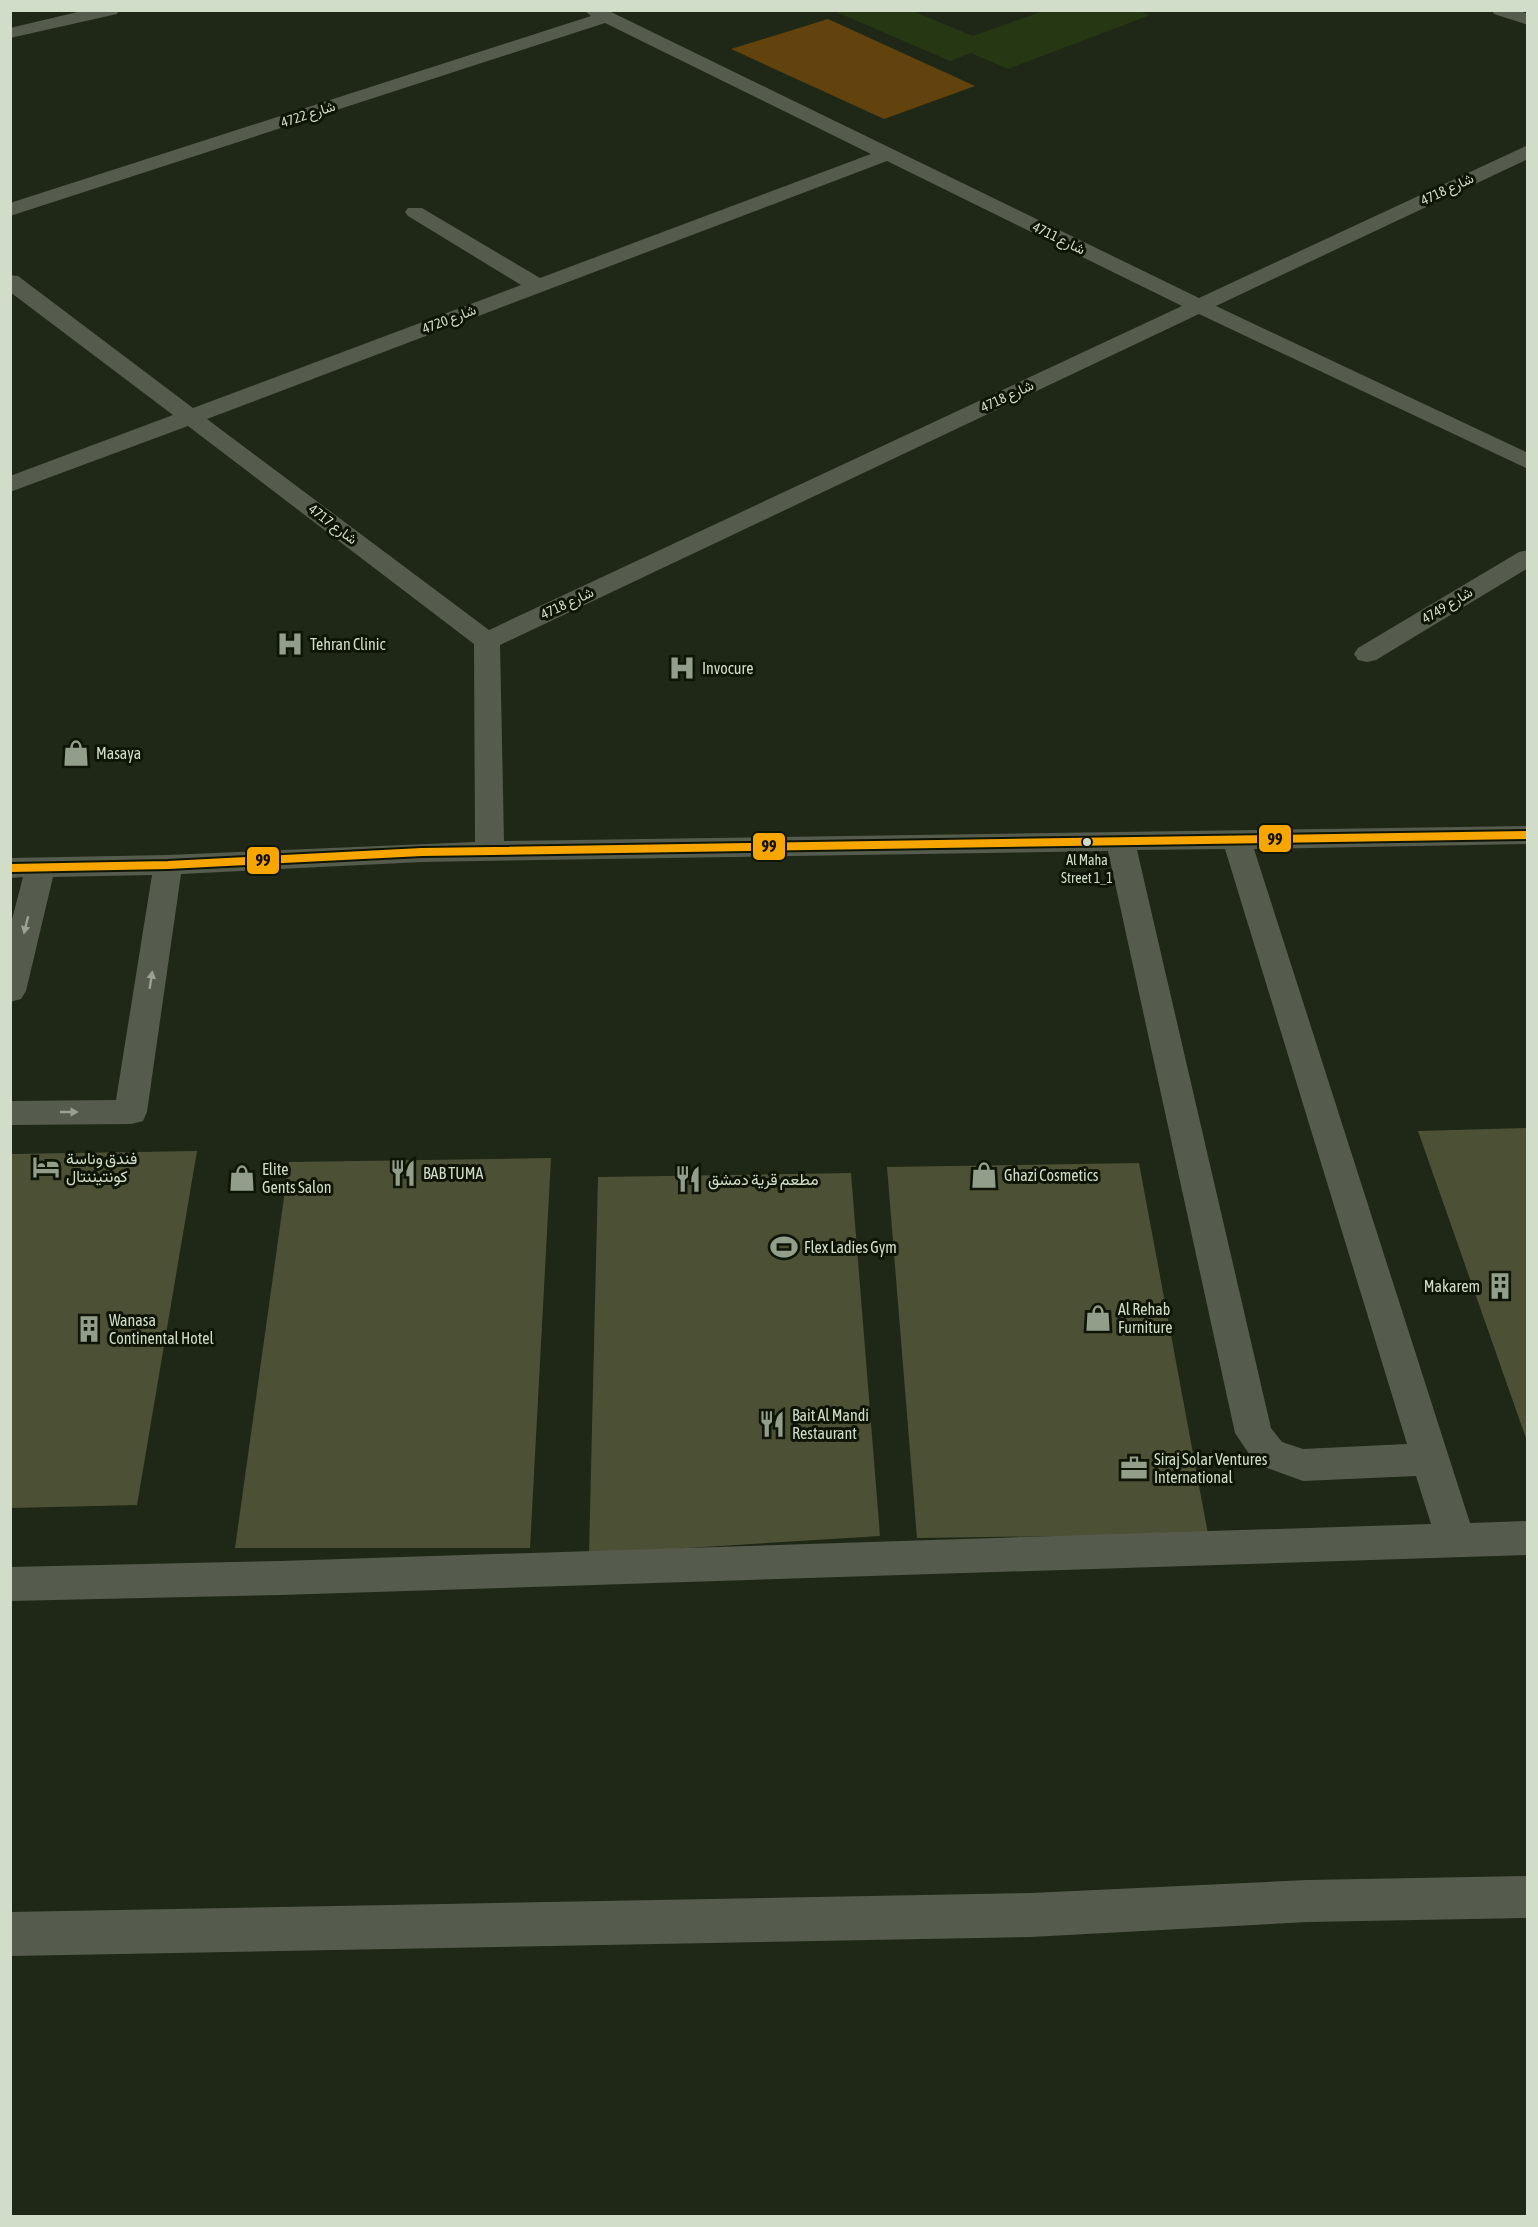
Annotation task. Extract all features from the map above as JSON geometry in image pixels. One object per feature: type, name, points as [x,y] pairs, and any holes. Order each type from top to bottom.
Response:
[{"type":"street","points":[[10,33],[111,10]]},
{"type":"street","points":[[1500,10],[1527,20]]},
{"type":"street","name":"4711 شارع","points":[[599,14],[1199,306],[1527,462]]},
{"type":"street","name":"شارع 4722","points":[[10,210],[599,14]]},
{"type":"street","name":"4718 شارع","points":[[487,640],[1527,151]]},
{"type":"street","name":"4720 شارع","points":[[10,485],[888,154]]},
{"type":"street","points":[[415,212],[538,286]]},
{"type":"street","name":"4717 شارع","points":[[10,281],[487,640]]},
{"type":"street","name":"4749 شارع","points":[[1367,654],[1527,557]]},
{"type":"street","points":[[487,640],[490,852]]},
{"type":"street","points":[[10,868],[168,865],[321,856],[490,852],[1527,835]]},
{"type":"street","points":[[1120,840],[1254,1433],[1269,1454],[1303,1465],[1431,1460]]},
{"type":"street","points":[[1237,841],[1456,1541]]},
{"type":"street","points":[[10,1113],[131,1112],[168,865]]},
{"type":"street","points":[[10,991],[40,869]]},
{"type":"street","points":[[10,1584],[280,1578],[1527,1538]]},
{"type":"street","points":[[10,1934],[1019,1915],[1307,1901],[1527,1897]]},
{"type":"shaded area","points":[[834,11],[912,11],[973,36],[1043,11],[1139,11],[1150,15],[1008,69],[971,53],[950,61]]},
{"type":"shaded area","points":[[828,19],[975,86],[884,119],[731,49]]},
{"type":"building","name":"Makarem","points":[[1528,1128],[1528,1441],[1527,1441],[1418,1131]]},
{"type":"building","name":"Wanasa Continental Hotel","points":[[197,1151],[137,1505],[10,1508],[10,1154]]},
{"type":"building","points":[[551,1158],[530,1548],[235,1548],[289,1162]]},
{"type":"building","points":[[1139,1163],[1208,1534],[917,1538],[887,1167]]},
{"type":"building","points":[[851,1173],[880,1536],[589,1554],[598,1177]]},
{"type":"transit line","name":"99","points":[[10,868],[168,865],[422,852],[1528,835]]},
{"type":"place","name":"Tehran Clinic","points":[[290,644]]},
{"type":"place","name":"Invocure","points":[[682,668]]},
{"type":"place","name":"Masaya","points":[[76,753]]},
{"type":"place","name":"Al Maha Street 1_1","points":[[1087,842]]},
{"type":"place","name":"فندق وناسة كونتيننتال","points":[[46,1167]]},
{"type":"place","name":"BAB TUMA","points":[[403,1173]]},
{"type":"place","name":"Ghazi Cosmetics","points":[[984,1175]]},
{"type":"place","name":"Elite Gents Salon","points":[[242,1178]]},
{"type":"place","name":"مطعم قرية دمشق","points":[[688,1179]]},
{"type":"place","name":"Flex Ladies Gym","points":[[784,1247]]},
{"type":"place","name":"Makarem","points":[[1500,1286]]},
{"type":"place","name":"Al Rehab Furniture","points":[[1098,1318]]},
{"type":"place","name":"Wanasa Continental Hotel","points":[[89,1329]]},
{"type":"place","name":"Bait Al Mandi Restaurant","points":[[772,1424]]},
{"type":"place","name":"Siraj Solar Ventures International","points":[[1134,1468]]}]
